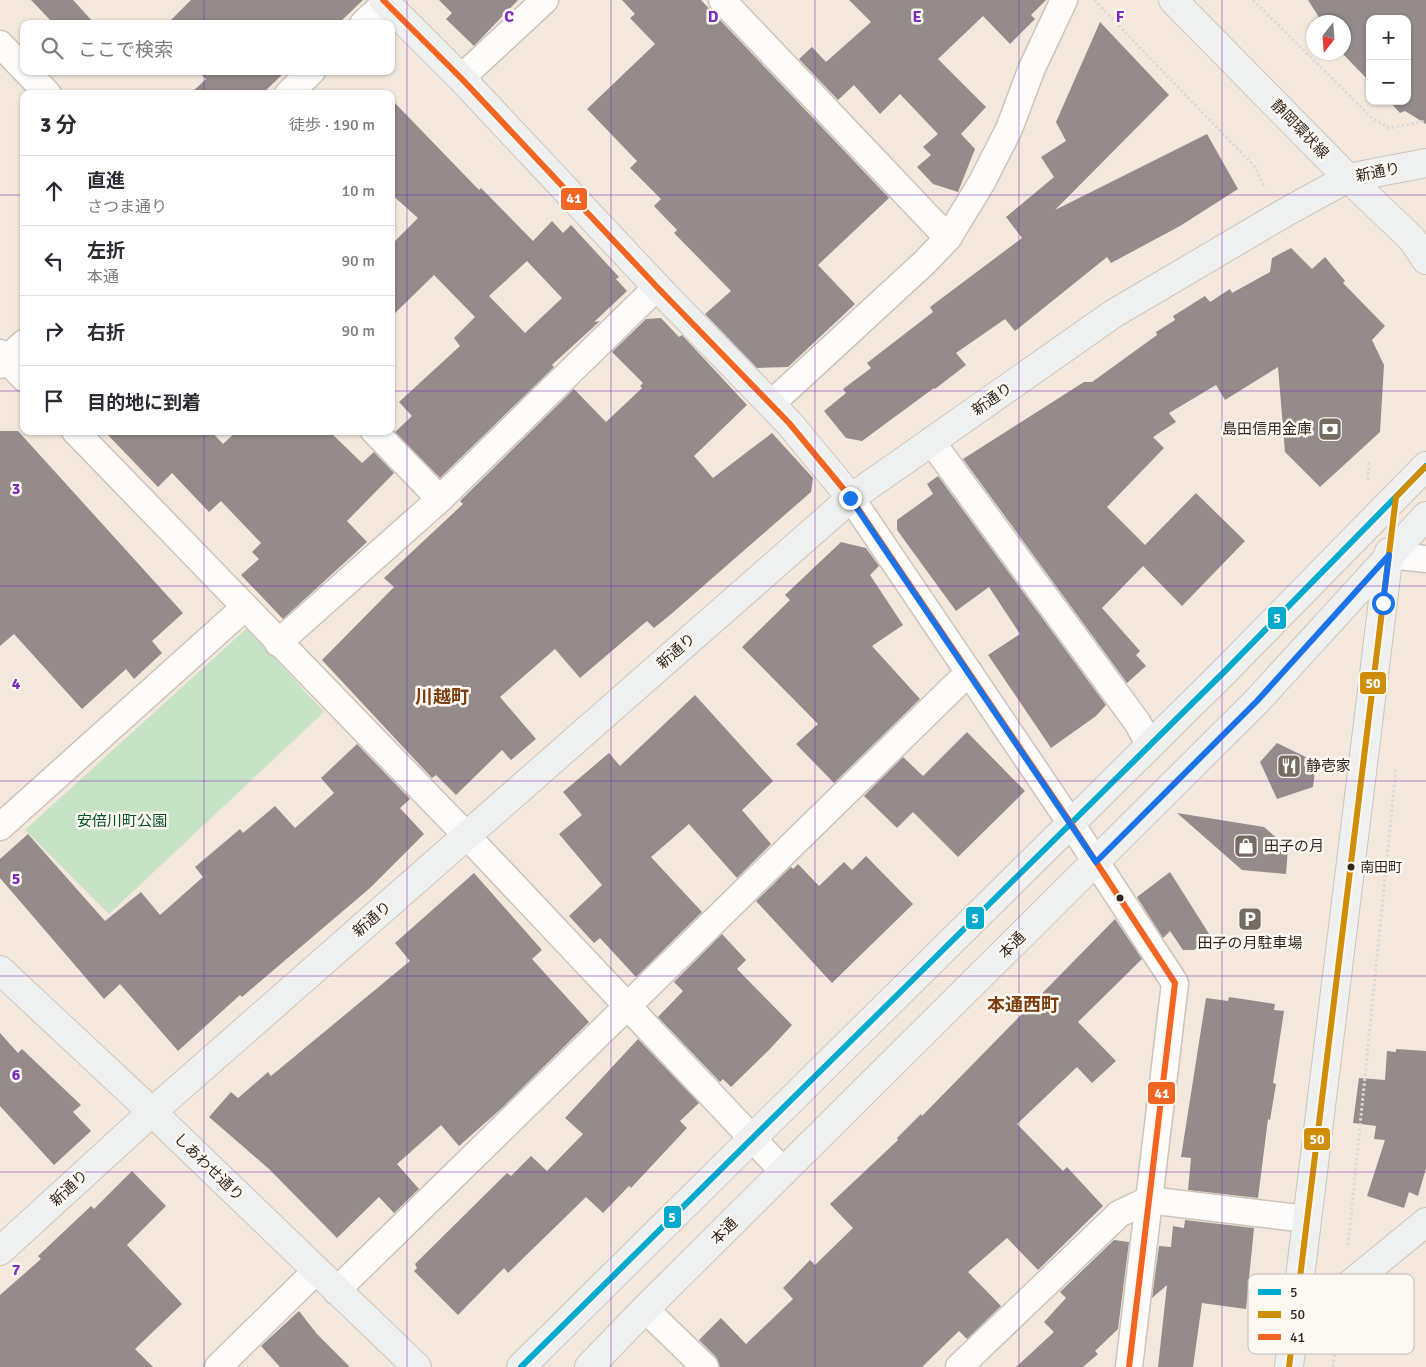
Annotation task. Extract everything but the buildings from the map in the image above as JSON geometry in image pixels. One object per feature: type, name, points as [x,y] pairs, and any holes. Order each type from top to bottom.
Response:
[{"type":"main road","name":"静岡環状線","points":[[1174,0],[1348,178],[1412,239],[1426,260]]},
{"type":"main road","points":[[384,1],[771,404],[850,498]]},
{"type":"main road","name":"新通り","points":[[0,1251],[152,1112],[850,498],[1113,314],[1348,178],[1426,163]]},
{"type":"main road","points":[[521,1367],[753,1139],[1070,822],[1150,745],[1426,466]]},
{"type":"main road","points":[[1300,1274],[1396,497]]},
{"type":"main road","name":"本通","points":[[589,1367],[645,1309],[1257,701],[1426,516]]},
{"type":"main road","name":"しあわせ通り","points":[[0,970],[152,1112],[417,1367]]},
{"type":"main road","points":[[1363,1274],[1426,1222]]},
{"type":"main road","points":[[1289,1367],[1291,1354]]},
{"type":"street","points":[[460,78],[545,0]]},
{"type":"street","points":[[722,0],[948,238]]},
{"type":"street","points":[[771,404],[924,263],[948,238],[982,182],[1009,129],[1032,68],[1064,0]]},
{"type":"street","points":[[366,20],[384,1]]},
{"type":"street","points":[[0,44],[20,65]]},
{"type":"street","points":[[30,75],[44,90]]},
{"type":"street","points":[[292,90],[308,75]]},
{"type":"street","points":[[278,643],[440,499],[657,287]]},
{"type":"street","points":[[79,435],[466,836],[784,1172]]},
{"type":"street","points":[[378,435],[440,499]]},
{"type":"street","points":[[931,441],[1138,722],[1150,745]]},
{"type":"street","points":[[850,498],[1070,822],[1175,983],[1129,1367]]},
{"type":"street","points":[[1389,555],[1426,558]]},
{"type":"street","points":[[0,827],[244,608]]},
{"type":"street","points":[[336,1291],[969,672]]},
{"type":"street","points":[[959,1367],[1119,1214],[1148,1200],[1307,1219]]},
{"type":"street","points":[[218,1367],[316,1271]]},
{"type":"street","points":[[645,1309],[705,1367]]},
{"type":"path","points":[[1093,0],[1255,167],[1264,188]]},
{"type":"path","points":[[1253,0],[1371,117],[1389,128],[1426,121]]},
{"type":"path","points":[[1346,1274],[1397,761]]},
{"type":"path","points":[[1333,1367],[1335,1354]]},
{"type":"green space","name":"安倍川町公園","points":[[247,628],[324,712],[109,914],[25,830]]},
{"type":"transit line","name":"41","points":[[383,0],[461,78],[657,287],[789,423],[851,498],[1070,822],[1175,983],[1129,1367]]},
{"type":"transit line","name":"5","points":[[521,1367],[1225,671],[1426,466]]},
{"type":"transit line","name":"50","points":[[1300,1274],[1396,497],[1425,467]]},
{"type":"transit line","name":"50","points":[[1289,1367],[1291,1354]]},
{"type":"place","name":"島田信用金庫","points":[[1330,429]]},
{"type":"place","name":"静壱家","points":[[1289,766]]},
{"type":"place","name":"田子の月","points":[[1246,846]]},
{"type":"place","name":"南田町","points":[[1351,867]]},
{"type":"place","name":"田子の月駐車場","points":[[1250,919]]},
{"type":"district","name":"川越町","points":[[442,697]]},
{"type":"district","name":"本通西町","points":[[1023,1005]]},
{"type":"route","points":[[850,498],[1096,862],[1257,701],[1389,555],[1383,603]]}]
